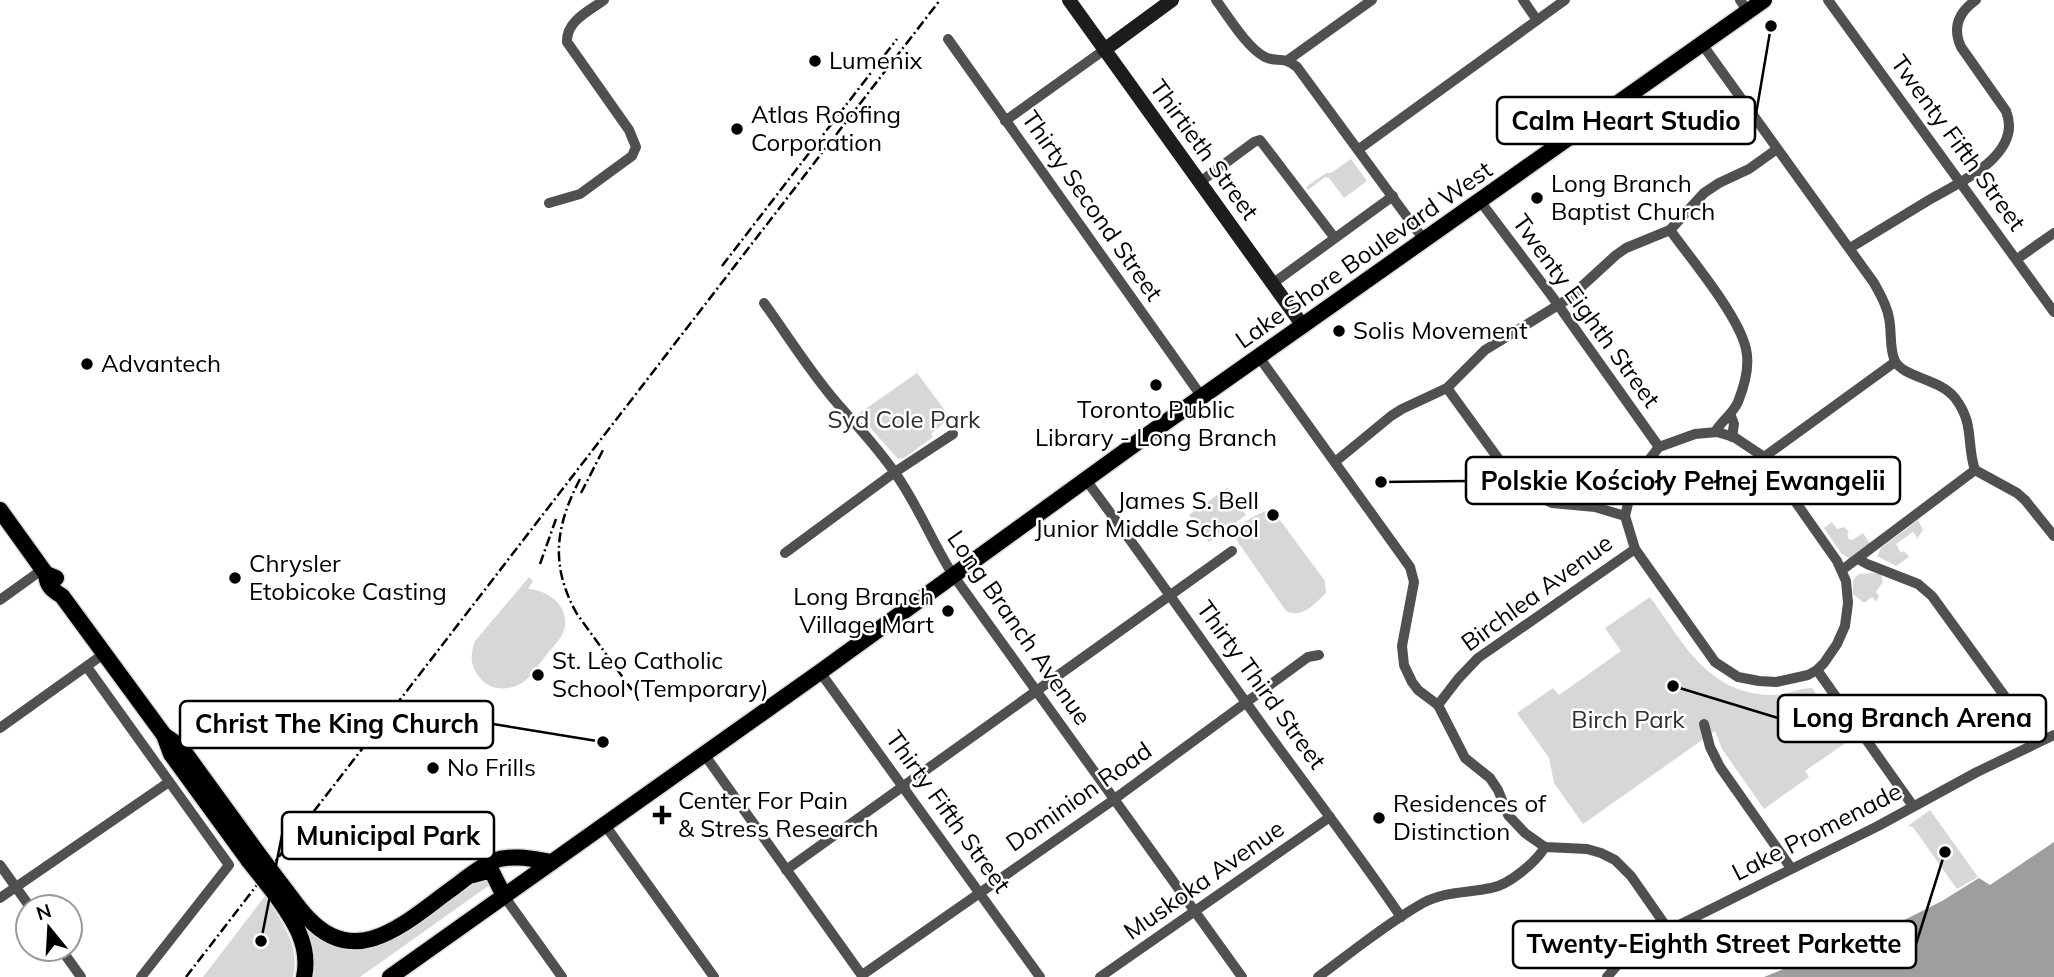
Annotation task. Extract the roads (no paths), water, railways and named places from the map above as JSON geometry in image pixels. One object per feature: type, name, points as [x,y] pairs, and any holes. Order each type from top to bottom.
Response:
[{"type":"main road","name":"Lake Shore Boulevard West","points":[[519,885],[544,879],[600,839],[613,806],[690,752],[709,750],[874,632],[900,625],[951,589],[958,561],[1006,526],[1025,523],[1702,44],[1744,6],[1765,0]]},
{"type":"main road","points":[[0,510],[45,571],[52,590],[62,596],[164,735],[180,746],[278,889],[319,928],[335,937],[356,942],[378,938],[393,931],[486,865],[501,859],[524,857],[552,862]]},
{"type":"main road","name":"Lake Shore Boulevard West","points":[[390,977],[408,972],[504,896],[605,824]]},
{"type":"main road","points":[[467,877],[490,871],[497,878],[504,896]]},
{"type":"main road","points":[[278,889],[304,945],[304,977]]},
{"type":"street","points":[[549,203],[579,194],[632,156],[636,147],[629,130],[567,42],[570,27],[604,0]]},
{"type":"street","name":"Thirtieth Street","points":[[1069,0],[1303,326]]},
{"type":"street","points":[[1005,121],[1172,0]]},
{"type":"street","points":[[1216,0],[1252,46],[1266,57],[1288,60],[1297,66],[1424,240]]},
{"type":"street","points":[[1288,60],[1372,0]]},
{"type":"street","points":[[1523,0],[1537,20]]},
{"type":"street","points":[[1359,149],[1565,0]]},
{"type":"street","name":"Twenty Fifth Street","points":[[1828,0],[2054,312]]},
{"type":"street","points":[[1850,248],[1970,178],[1990,161],[2006,142],[2010,130],[2006,111],[1957,38],[1961,14],[1976,0]]},
{"type":"street","name":"Thirty Second Street","points":[[948,39],[1202,397]]},
{"type":"street","points":[[1702,44],[1874,283],[1885,303],[1889,318],[1895,362],[1903,369],[1938,383],[1955,397],[1969,426],[1976,470],[2017,493],[2054,536]]},
{"type":"street","points":[[1200,182],[1254,142],[1260,141],[1334,237]]},
{"type":"street","points":[[1335,462],[1391,416],[1447,388],[1485,350],[1558,305],[1581,288],[1616,254],[1670,230],[1712,187],[1749,169],[1777,149]]},
{"type":"street","points":[[1272,284],[1392,196]]},
{"type":"street","name":"Twenty Eighth Street","points":[[1480,201],[1659,447]]},
{"type":"street","points":[[1670,230],[1742,333],[1747,351],[1747,367],[1743,388],[1731,416],[1734,427],[1732,437]]},
{"type":"street","points":[[2017,259],[2054,233]]},
{"type":"street","name":"Long Branch Avenue","points":[[764,303],[836,402],[895,472],[919,510],[935,546],[953,575],[1242,977]]},
{"type":"street","points":[[1259,356],[1410,567],[1414,582],[1402,646],[1404,665],[1418,690],[1438,705],[1461,752],[1495,784],[1513,822],[1525,833],[1545,847],[1587,849],[1615,860],[1631,876],[1668,929]]},
{"type":"street","points":[[1764,457],[1895,362]]},
{"type":"street","points":[[1447,388],[1516,483],[1552,503],[1595,507],[1625,516]]},
{"type":"street","points":[[1715,432],[1723,420],[1731,416]]},
{"type":"street","points":[[1715,432],[1732,437],[1764,457],[1842,570],[1846,581],[1848,597],[1845,626],[1825,663],[1817,670],[1808,675],[1776,682],[1743,678],[1715,662],[1635,549],[1625,516],[1634,479],[1659,447],[1695,434],[1715,432]]},
{"type":"street","points":[[785,553],[895,472],[953,434]]},
{"type":"street","points":[[1842,570],[1976,470]]},
{"type":"street","name":"Thirty Third Street","points":[[1086,480],[1401,917]]},
{"type":"street","name":"Birchlea Avenue","points":[[1438,705],[1478,658],[1635,549]]},
{"type":"street","points":[[786,870],[1232,551]]},
{"type":"street","points":[[1858,559],[1918,584],[1932,596],[2038,742]]},
{"type":"street","points":[[0,600],[45,571]]},
{"type":"street","points":[[0,728],[105,653]]},
{"type":"street","name":"Dominion Road","points":[[862,976],[1114,799],[1308,657],[1320,654]]},
{"type":"street","points":[[87,667],[229,865],[141,977]]},
{"type":"street","points":[[1817,670],[1913,806]]},
{"type":"street","name":"Thirty Fifth Street","points":[[820,672],[1040,977]]},
{"type":"street","points":[[1704,724],[1710,747],[1720,767],[1791,868]]},
{"type":"street","name":"Lake Promenade","points":[[1607,977],[1626,955],[1668,929],[1709,911],[2054,735]]},
{"type":"street","points":[[709,750],[786,870],[862,976]]},
{"type":"street","points":[[0,898],[169,782]]},
{"type":"street","name":"Muskoka Avenue","points":[[1100,977],[1331,817]]},
{"type":"street","points":[[605,824],[715,977]]},
{"type":"street","points":[[1318,977],[1401,917],[1439,896],[1499,886],[1533,863],[1545,847]]},
{"type":"street","points":[[0,865],[20,893]]},
{"type":"street","points":[[504,896],[562,977]]},
{"type":"tram line","points":[[393,977],[1154,433],[1768,0]]},
{"type":"railway","points":[[186,977],[940,0]]},
{"type":"railway","points":[[722,266],[897,39]]},
{"type":"railway","points":[[581,493],[603,450]]},
{"type":"railway","points":[[580,479],[565,514],[559,563],[568,596],[577,614],[632,690]]},
{"type":"railway","points":[[540,564],[556,519]]},
{"type":"place","name":"Calm Heart Studio","points":[[1771,26]]},
{"type":"place","name":"Lumenix","points":[[815,61]]},
{"type":"place","name":"Atlas Roofing Corporation","points":[[737,129]]},
{"type":"place","name":"Long Branch Baptist Church","points":[[1537,198]]},
{"type":"place","name":"Solis Movement","points":[[1339,331]]},
{"type":"place","name":"Advantech","points":[[87,364]]},
{"type":"place","name":"Toronto Public Library - Long Branch","points":[[1156,385]]},
{"type":"place","name":"Polskie Kościoły Pełnej Ewangelii","points":[[1381,482]]},
{"type":"place","name":"James S. Bell Junior Middle School","points":[[1273,515]]},
{"type":"place","name":"Chrysler Etobicoke Casting","points":[[235,578]]},
{"type":"place","name":"Long Branch Village Mart","points":[[948,611]]},
{"type":"place","name":"St. Leo Catholic School (Temporary)","points":[[538,675]]},
{"type":"place","name":"Long Branch Arena","points":[[1673,686]]},
{"type":"place","name":"Christ The King Church","points":[[603,742]]},
{"type":"place","name":"No Frills","points":[[433,768]]},
{"type":"place","name":"Center For Pain & Stress Research","points":[[662,815]]},
{"type":"place","name":"Residences of Distinction","points":[[1379,818]]},
{"type":"place","name":"Twenty-Eighth Street Parkette","points":[[1945,852]]},
{"type":"place","name":"Municipal Park","points":[[261,941]]},
{"type":"park label","name":"Syd Cole Park","points":[[904,420]]},
{"type":"park label","name":"Birch Park","points":[[1628,720]]}]
